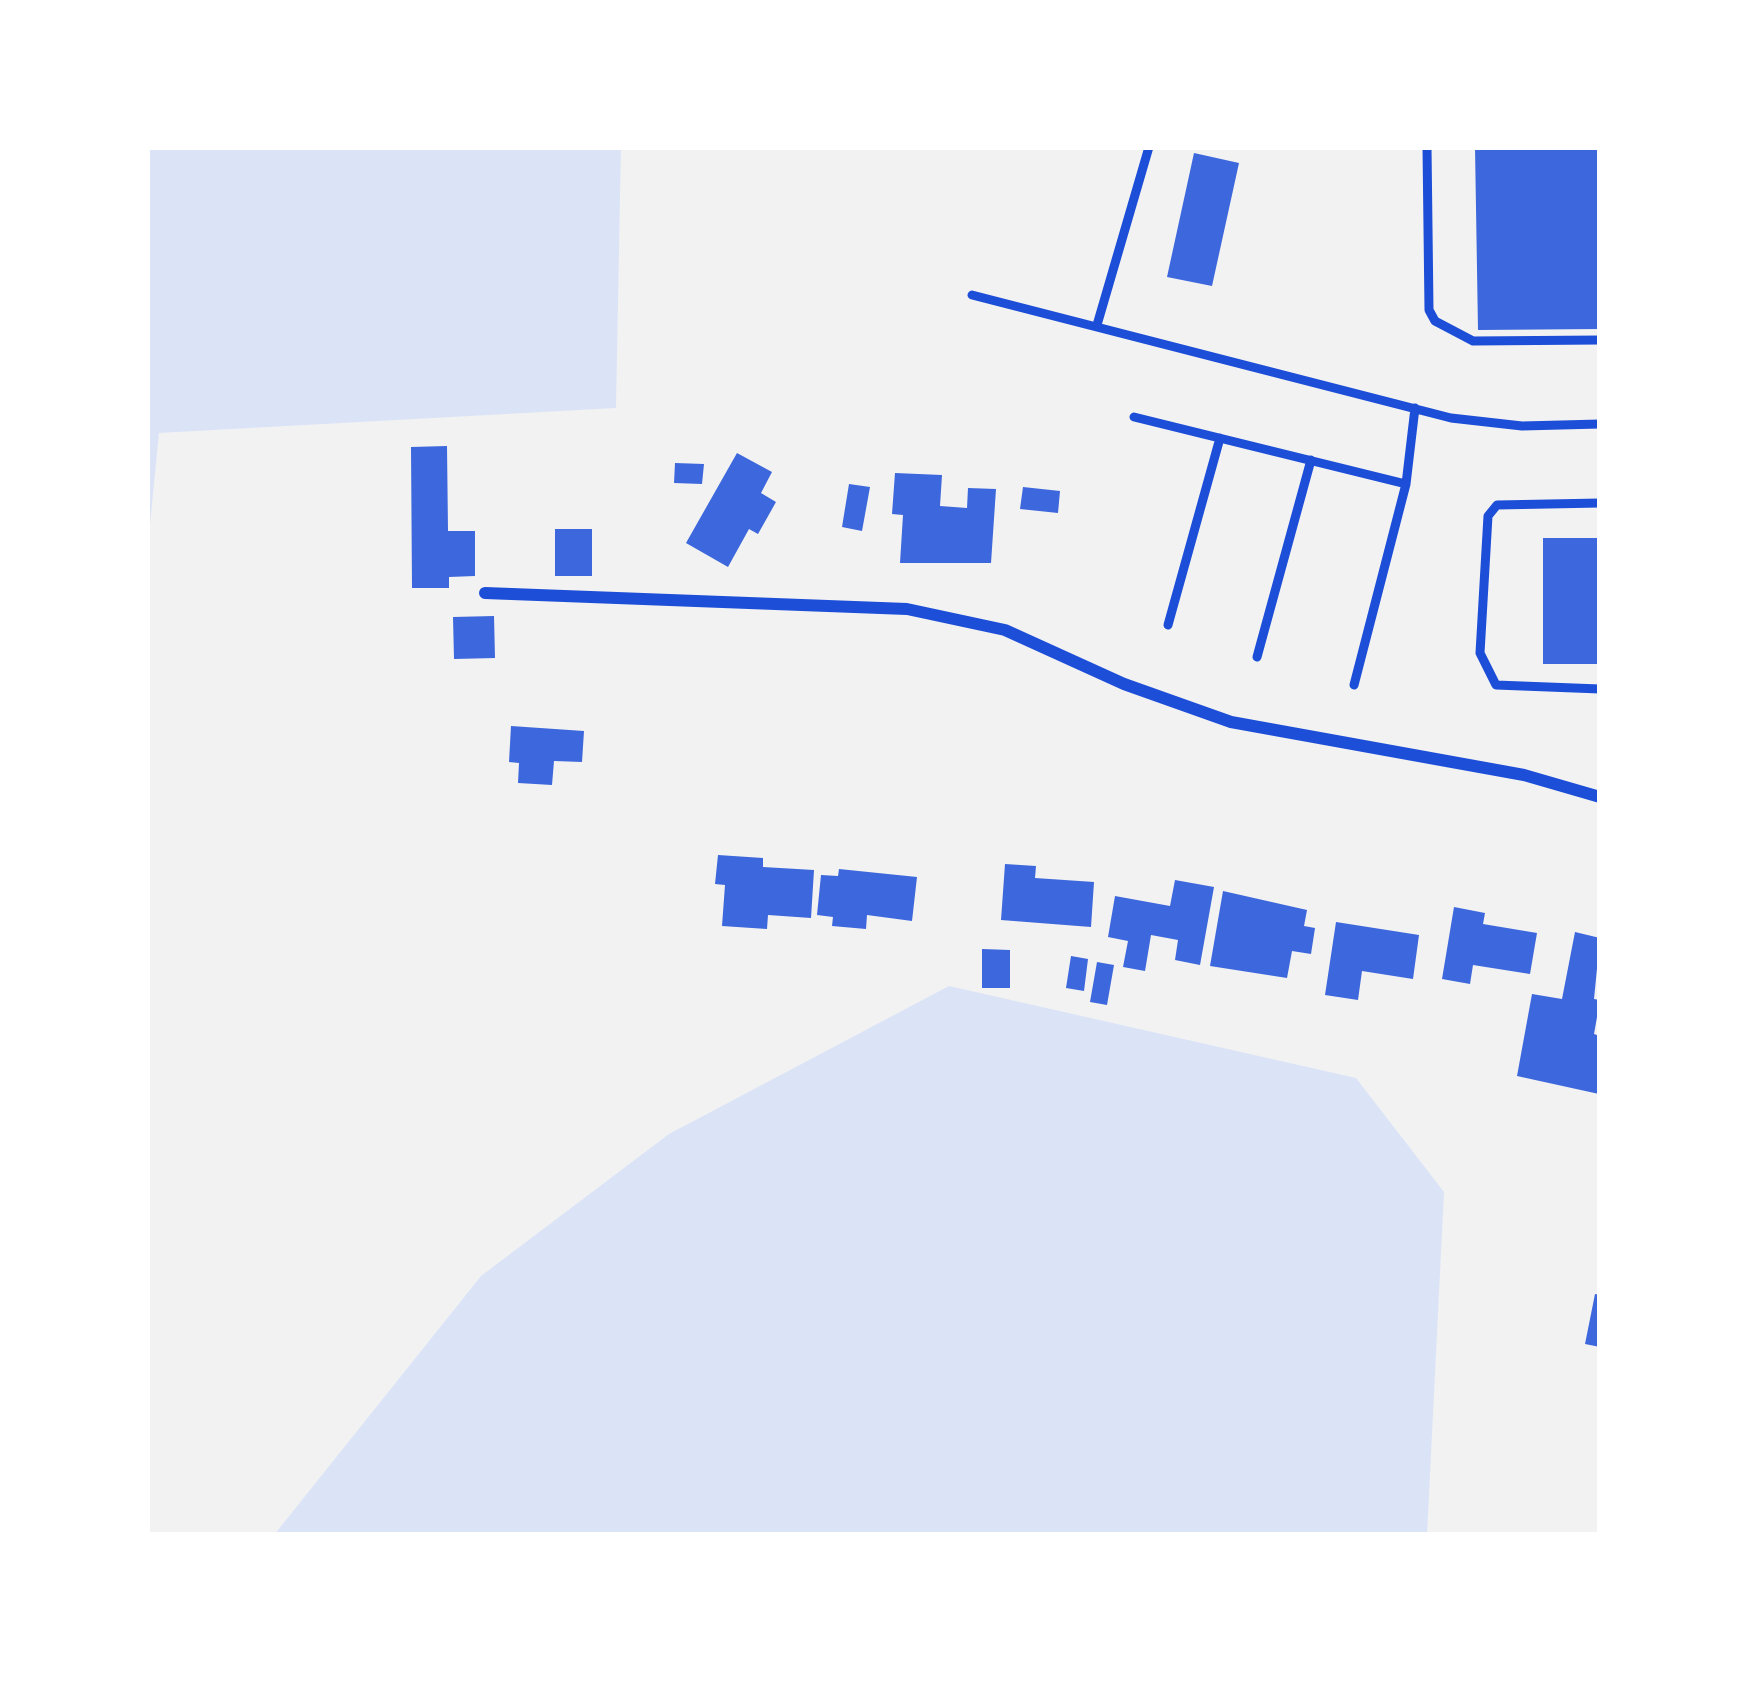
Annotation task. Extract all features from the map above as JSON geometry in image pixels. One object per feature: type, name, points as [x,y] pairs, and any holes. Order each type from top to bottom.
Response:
[{"type":"street","points":[[485,593],[907,609],[1005,630],[1124,684],[1231,722],[1524,775],[1600,797]]},
{"type":"lane","points":[[1097,325],[1149,147]]},
{"type":"lane","points":[[1426,147],[1429,310],[1435,321],[1473,341],[1600,340]]},
{"type":"lane","points":[[972,295],[1451,418],[1522,425],[1600,424]]},
{"type":"lane","points":[[1354,685],[1406,484],[1415,408]]},
{"type":"lane","points":[[1134,417],[1406,484]]},
{"type":"lane","points":[[1168,625],[1220,438]]},
{"type":"lane","points":[[1257,658],[1311,460]]},
{"type":"lane","points":[[1600,503],[1497,505],[1488,516],[1480,653],[1496,685],[1600,689]]},
{"type":"shaded area","points":[[147,147],[621,147],[616,408],[159,433],[147,555]]},
{"type":"shaded area","points":[[949,986],[1356,1078],[1444,1192],[1427,1535],[274,1535],[481,1276],[669,1134]]},
{"type":"building","points":[[1475,147],[1600,147],[1600,329],[1478,330]]},
{"type":"building","points":[[1194,153],[1239,163],[1212,286],[1167,277]]},
{"type":"building","points":[[447,446],[448,531],[475,531],[475,576],[449,577],[449,588],[412,588],[411,447]]},
{"type":"building","points":[[737,453],[772,472],[761,493],[776,502],[758,534],[749,529],[728,567],[686,543]]},
{"type":"building","points":[[675,463],[704,464],[702,484],[674,483]]},
{"type":"building","points":[[895,473],[942,475],[940,506],[967,508],[968,488],[996,489],[991,563],[900,563],[903,515],[892,514]]},
{"type":"building","points":[[849,484],[870,487],[862,531],[842,527]]},
{"type":"building","points":[[1023,487],[1060,491],[1058,513],[1020,509]]},
{"type":"building","points":[[555,529],[592,529],[592,576],[555,576]]},
{"type":"building","points":[[1543,538],[1600,538],[1600,664],[1543,664]]},
{"type":"building","points":[[494,616],[495,658],[454,659],[453,617]]},
{"type":"building","points":[[511,726],[584,731],[582,762],[554,761],[552,785],[518,783],[519,763],[509,762]]},
{"type":"building","points":[[718,855],[763,858],[763,867],[814,870],[811,918],[768,915],[767,929],[722,926],[725,885],[715,884]]},
{"type":"building","points":[[1005,864],[1036,866],[1035,878],[1094,882],[1091,927],[1001,920]]},
{"type":"building","points":[[839,869],[917,877],[912,921],[867,915],[866,929],[832,926],[833,917],[817,915],[821,875],[838,876]]},
{"type":"building","points":[[1175,880],[1214,887],[1200,965],[1175,960],[1178,940],[1151,935],[1145,971],[1123,967],[1128,941],[1108,937],[1115,896],[1170,906]]},
{"type":"building","points":[[1223,891],[1307,910],[1304,926],[1315,928],[1311,954],[1292,951],[1287,978],[1210,966]]},
{"type":"building","points":[[1454,907],[1485,913],[1483,924],[1537,933],[1530,974],[1473,965],[1470,984],[1442,979]]},
{"type":"building","points":[[1336,922],[1419,935],[1413,979],[1362,971],[1358,1000],[1325,995]]},
{"type":"building","points":[[1575,932],[1600,938],[1594,999],[1600,1000],[1594,1034],[1600,1036],[1599,1094],[1517,1076],[1532,994],[1562,999]]},
{"type":"building","points":[[982,949],[1010,950],[1010,988],[982,988]]},
{"type":"building","points":[[1071,956],[1088,959],[1084,991],[1066,988]]},
{"type":"building","points":[[1097,962],[1114,965],[1107,1005],[1090,1002]]},
{"type":"building","points":[[1595,1294],[1600,1295],[1600,1347],[1585,1344]]}]
